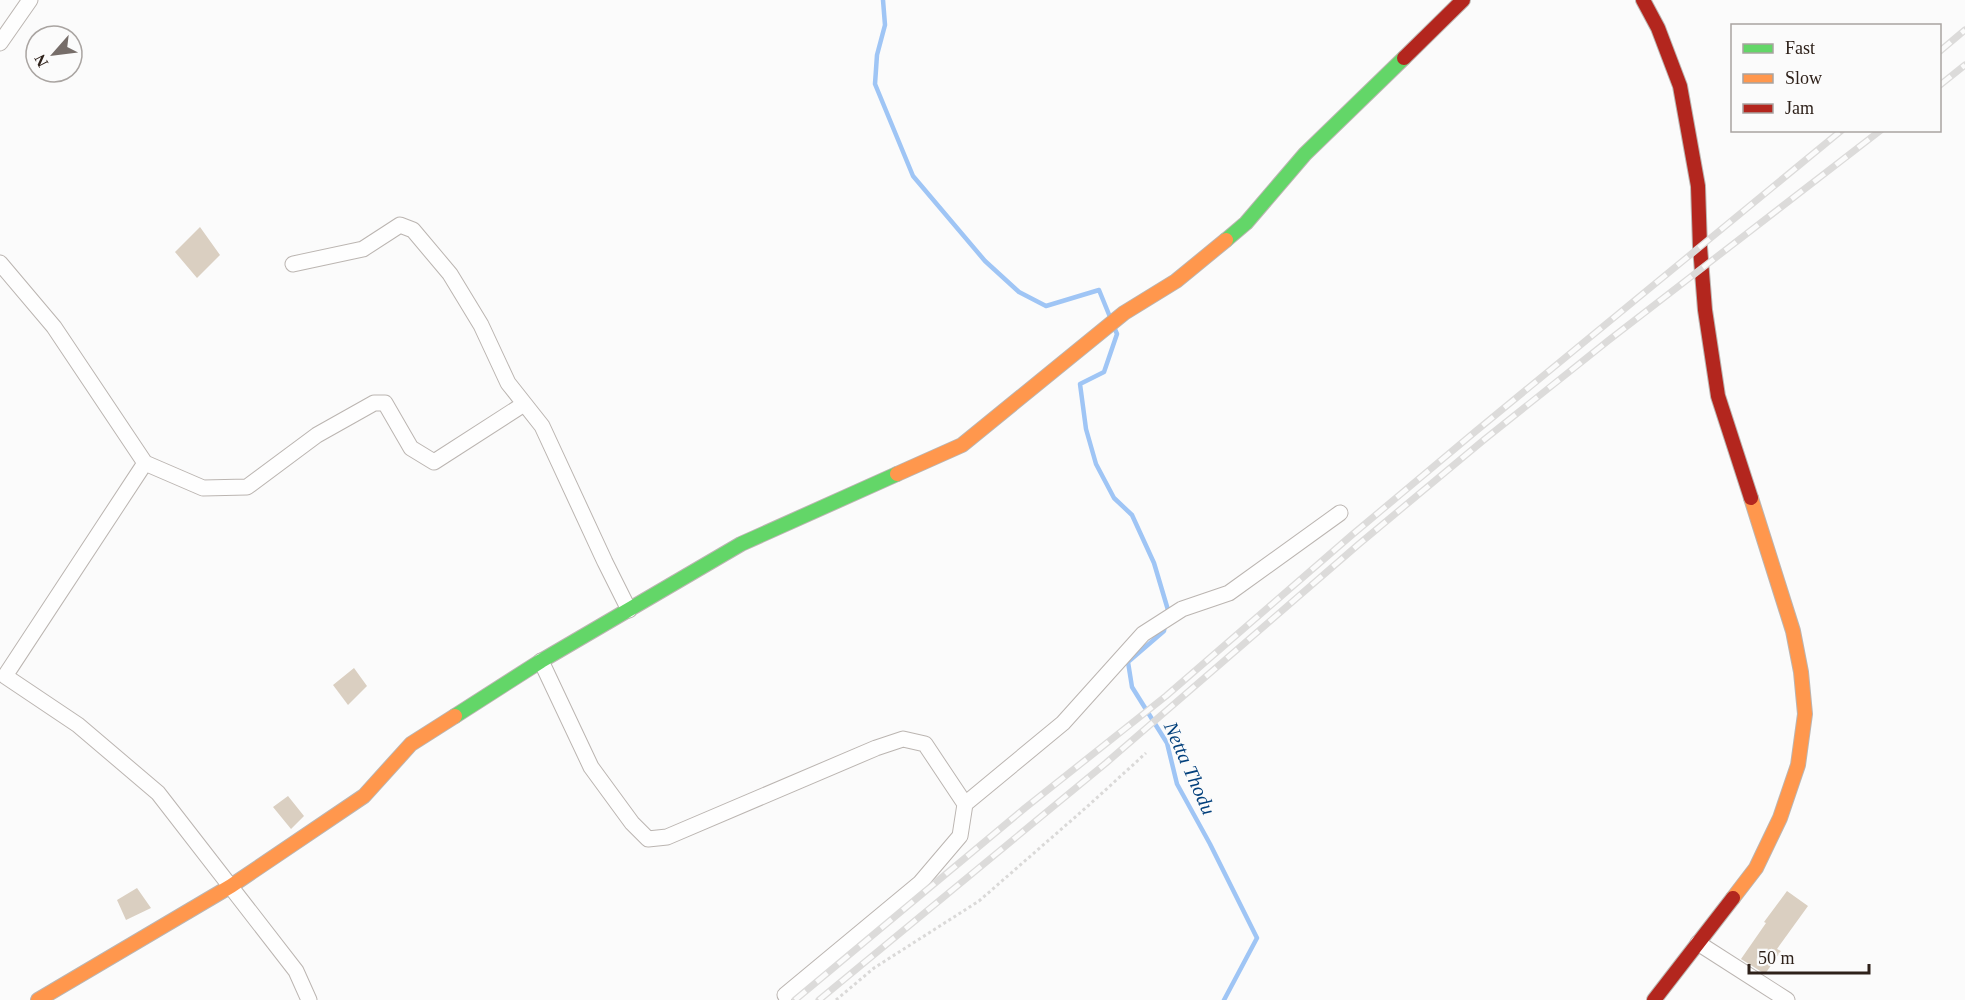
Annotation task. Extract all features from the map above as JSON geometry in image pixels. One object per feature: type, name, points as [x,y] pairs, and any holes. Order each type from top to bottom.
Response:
[{"type":"street","points":[[0,43],[30,0]]},
{"type":"street","points":[[38,1000],[231,886],[364,796],[411,744],[541,662],[741,544],[962,445],[1103,330],[1176,281],[1246,223],[1305,154],[1463,0]]},
{"type":"street","points":[[1643,0],[1658,28],[1680,86],[1698,186],[1705,310],[1718,396],[1793,631],[1801,672],[1805,714],[1798,765],[1780,818],[1756,868],[1654,1000]]},
{"type":"street","points":[[293,264],[363,249],[400,225],[413,230],[450,274],[481,325],[508,383],[542,426],[629,610]]},
{"type":"street","points":[[0,263],[54,327],[145,463],[204,488],[247,487],[317,435],[374,403],[385,403],[411,448],[434,462],[524,404]]},
{"type":"street","points":[[145,463],[5,676],[78,725],[158,793],[296,971],[309,1000]]},
{"type":"street","points":[[785,995],[920,883],[960,836],[966,804],[1063,723],[1143,634],[1182,609],[1229,593],[1340,513]]},
{"type":"street","points":[[541,662],[591,767],[632,823],[648,839],[667,837],[876,748],[903,739],[925,744],[966,804]]},
{"type":"street","points":[[1698,943],[1787,1000]]},
{"type":"path","points":[[836,1000],[874,968],[979,900],[1146,753]]},
{"type":"building","points":[[200,227],[220,255],[197,278],[175,252]]},
{"type":"building","points":[[354,668],[367,686],[348,705],[333,685]]},
{"type":"building","points":[[288,796],[304,816],[291,829],[273,807]]},
{"type":"building","points":[[137,888],[151,908],[126,920],[117,900]]},
{"type":"building","points":[[1787,891],[1808,906],[1777,949],[1781,951],[1765,974],[1741,959]]},
{"type":"waterway","points":[[883,0],[885,25],[877,55],[875,84],[913,176],[985,261],[1019,292],[1046,306],[1099,290],[1110,317]]},
{"type":"waterway","name":"Netta Thodu","points":[[1114,327],[1117,334],[1104,372],[1080,384],[1086,429],[1096,464],[1114,498],[1132,515],[1154,563],[1168,614]]},
{"type":"waterway","name":"Netta Thodu","points":[[1165,625],[1164,631],[1128,662],[1132,687],[1167,743],[1177,784],[1257,938],[1224,1000]]},
{"type":"railway","points":[[1941,50],[1965,30]]},
{"type":"railway","points":[[1941,84],[1965,65]]},
{"type":"railway","points":[[795,1000],[1025,808],[1166,696],[1476,431],[1840,132]]},
{"type":"railway","points":[[819,1000],[1106,763],[1359,544],[1485,439],[1878,132]]},
{"type":"traffic: fast","points":[[1226,240],[1246,223],[1305,154],[1404,58]]},
{"type":"traffic: fast","points":[[455,716],[541,661],[741,544],[897,474]]},
{"type":"traffic: slow","points":[[897,474],[962,445],[1124,313],[1176,281],[1226,240]]},
{"type":"traffic: slow","points":[[1733,898],[1756,868],[1780,818],[1798,765],[1805,714],[1801,672],[1793,631],[1751,498]]},
{"type":"traffic: slow","points":[[38,1000],[231,886],[364,796],[411,744],[455,716]]},
{"type":"traffic: jam","points":[[1404,58],[1463,0]]},
{"type":"traffic: jam","points":[[1643,0],[1658,28],[1680,86],[1698,186],[1705,310],[1718,396],[1751,498]]},
{"type":"traffic: jam","points":[[1654,1000],[1733,898]]}]
